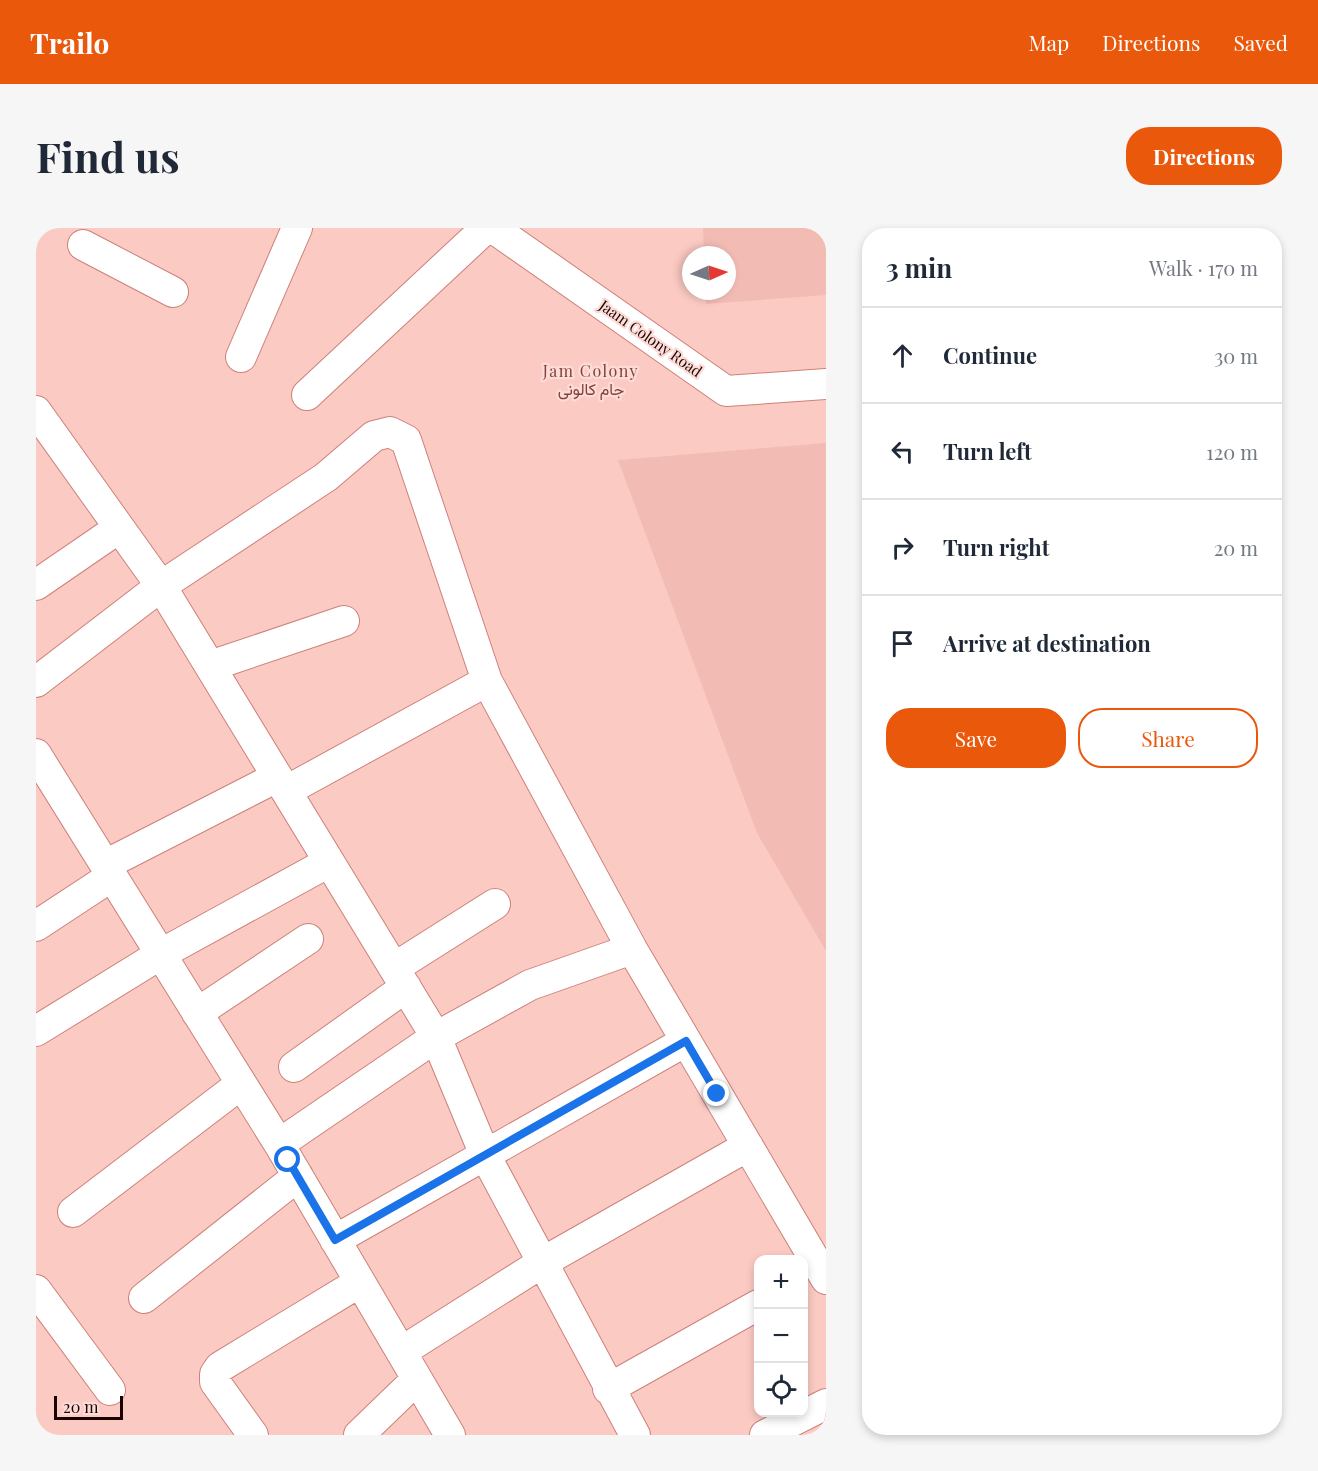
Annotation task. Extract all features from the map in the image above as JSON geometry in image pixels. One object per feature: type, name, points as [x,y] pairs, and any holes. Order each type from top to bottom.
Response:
[{"type":"street","points":[[241,357],[297,228]]},
{"type":"street","points":[[307,395],[486,228]]},
{"type":"street","name":"Jaam Colony Road","points":[[493,228],[726,391],[826,384]]},
{"type":"street","points":[[82,248],[173,292]]},
{"type":"street","points":[[36,411],[160,586],[436,1037],[485,1155],[608,1389],[635,1435]]},
{"type":"street","points":[[36,682],[160,586],[326,477],[374,436],[390,432],[406,440],[487,681],[632,949],[748,1146],[817,1276]]},
{"type":"street","points":[[36,585],[120,528]]},
{"type":"street","points":[[210,666],[344,621]]},
{"type":"street","points":[[36,926],[109,871],[487,681]]},
{"type":"street","points":[[36,753],[279,1144],[450,1435]]},
{"type":"street","points":[[36,1031],[161,954],[329,862]]},
{"type":"street","points":[[294,1067],[400,977],[495,904]]},
{"type":"street","points":[[197,1012],[308,939]]},
{"type":"street","points":[[279,1144],[436,1037],[530,985],[632,949]]},
{"type":"street","points":[[335,1240],[686,1041]]},
{"type":"street","points":[[73,1212],[242,1084]]},
{"type":"street","points":[[401,1352],[543,1262],[748,1146]]},
{"type":"street","points":[[144,1298],[298,1176]]},
{"type":"street","points":[[253,1435],[215,1382],[215,1374],[220,1367],[360,1282]]},
{"type":"street","points":[[36,1290],[110,1390]]},
{"type":"street","points":[[608,1389],[754,1308]]},
{"type":"street","points":[[359,1435],[417,1380]]},
{"type":"street","points":[[765,1435],[826,1404]]},
{"type":"shaded area","points":[[703,228],[826,228],[826,295],[706,304],[706,300],[736,300],[736,246],[704,246]]},
{"type":"shaded area","points":[[826,443],[826,951],[757,833],[618,460]]},
{"type":"district","name":"Jam Colony جام کالونی","points":[[591,379]]},
{"type":"route","points":[[288,1160],[335,1240],[686,1041],[717,1094]]}]
